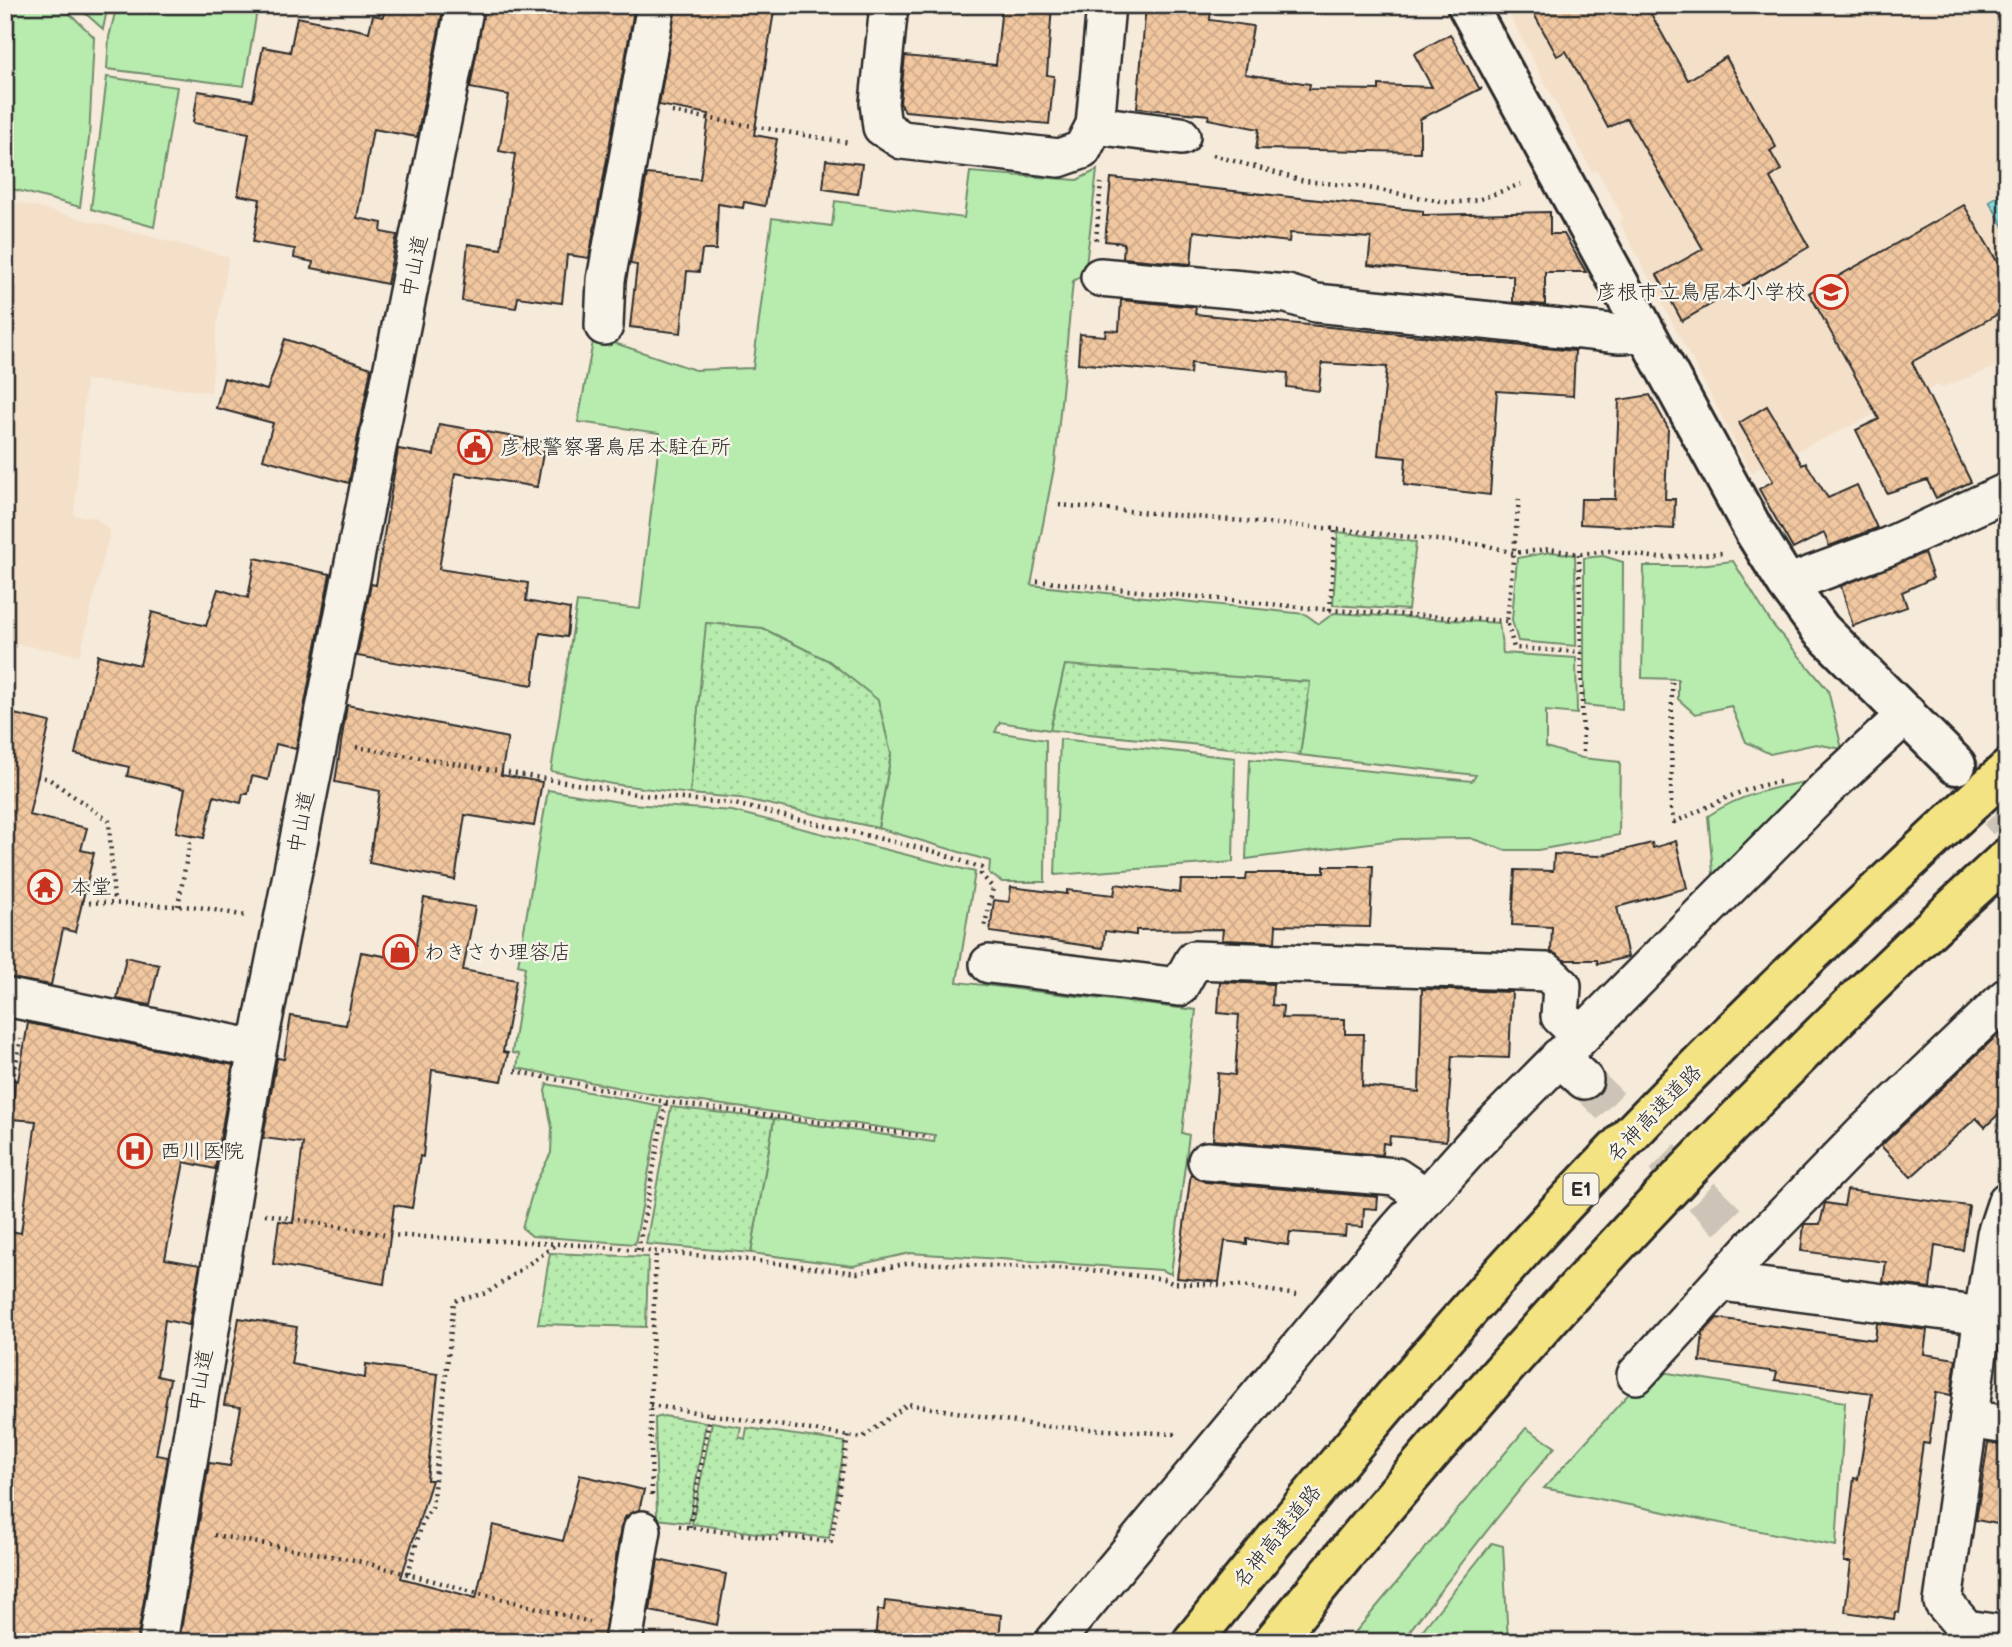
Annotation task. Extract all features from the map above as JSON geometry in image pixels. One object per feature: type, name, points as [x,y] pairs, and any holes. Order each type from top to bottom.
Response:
[{"type":"highway","name":"名神高速道路","points":[[1192,1642],[1316,1487],[1510,1264],[1700,1064],[1908,861],[2007,770]]},
{"type":"highway","points":[[1273,1642],[1367,1526],[1570,1297],[1748,1109],[2007,859]]},
{"type":"street","name":"中山道","points":[[158,1642],[257,1049],[465,5]]},
{"type":"street","points":[[604,326],[606,280],[656,5]]},
{"type":"street","points":[[889,5],[879,103],[882,127],[902,140],[1059,158],[1082,149],[1095,125],[1106,5]]},
{"type":"street","points":[[1467,5],[1645,333],[1787,584],[1821,630],[1956,765]]},
{"type":"street","points":[[1095,125],[1181,136]]},
{"type":"street","points":[[1100,277],[1287,294],[1316,303],[1620,334],[1645,333]]},
{"type":"street","points":[[1787,584],[1887,547],[2007,492]]},
{"type":"street","points":[[1054,1642],[1426,1197],[1574,1057],[1830,785],[1907,714]]},
{"type":"street","points":[[989,964],[1179,987],[1194,961],[1547,972],[1562,986],[1560,1016],[1574,1057]]},
{"type":"street","points":[[1636,1375],[1723,1282],[1742,1237],[1865,1132],[2007,997]]},
{"type":"street","points":[[18,999],[257,1049]]},
{"type":"street","points":[[1206,1161],[1396,1177],[1426,1197]]},
{"type":"street","points":[[2007,1201],[1996,1234],[1943,1602],[1966,1629],[2007,1635]]},
{"type":"street","points":[[1723,1282],[1983,1317]]},
{"type":"street","points":[[1969,1419],[2007,1425]]},
{"type":"street","points":[[623,1637],[646,1525]]},
{"type":"path","points":[[1100,277],[1093,267],[1102,173]]},
{"type":"path","points":[[1519,499],[1507,621],[1514,648],[1582,652]]},
{"type":"path","points":[[1059,505],[1335,529],[1485,545],[1514,553],[1550,549],[1579,554],[1609,551],[1659,558],[1727,553]]},
{"type":"path","points":[[1330,610],[1335,529]]},
{"type":"path","points":[[1579,554],[1583,752]]},
{"type":"path","points":[[1037,581],[1330,610],[1507,621]]},
{"type":"path","points":[[1672,682],[1671,809],[1674,822],[1701,811],[1729,794],[1759,784],[1819,777],[1830,785]]},
{"type":"path","points":[[317,741],[642,795],[735,804],[936,852],[982,868],[981,874],[993,888],[980,947],[989,964]]},
{"type":"path","points":[[37,776],[49,779],[109,821],[114,904]]},
{"type":"path","points":[[178,906],[191,835]]},
{"type":"path","points":[[82,902],[199,907],[281,923]]},
{"type":"path","points":[[5,1115],[18,999]]},
{"type":"path","points":[[515,1071],[666,1102],[930,1137]]},
{"type":"path","points":[[638,1250],[666,1102]]},
{"type":"path","points":[[230,1208],[387,1235],[656,1251],[857,1273],[911,1263],[1082,1269],[1163,1279],[1172,1283],[1242,1286],[1321,1299],[1334,1305]]},
{"type":"path","points":[[408,1573],[423,1520],[432,1508],[454,1301],[486,1293],[557,1244]]},
{"type":"path","points":[[656,1251],[646,1525],[831,1542],[848,1436]]},
{"type":"path","points":[[650,1405],[862,1438],[908,1404],[1040,1426],[1174,1434],[1206,1458]]},
{"type":"path","points":[[690,1527],[710,1415]]},
{"type":"path","points":[[175,1528],[354,1560],[408,1573],[544,1607],[623,1637]]},
{"type":"shaded area","name":"彦根市立鳥居本小学校","points":[[1504,5],[2007,5],[2007,363],[1940,388],[1938,385],[1751,472],[1619,221],[1623,218],[1597,170],[1592,172]]},
{"type":"shaded area","points":[[5,199],[229,257],[217,325],[211,392],[86,380],[74,516],[95,517],[110,531],[80,655],[5,642]]},
{"type":"green space","points":[[5,5],[61,5],[94,37],[89,139],[80,207],[5,187]]},
{"type":"green space","points":[[76,5],[108,5],[103,29]]},
{"type":"green space","points":[[117,5],[258,5],[244,86],[107,69],[109,37]]},
{"type":"green space","points":[[107,77],[177,87],[154,227],[91,209]]},
{"type":"green space","points":[[1097,170],[1085,274],[1073,281],[1055,463],[1031,585],[1305,614],[1319,624],[1334,613],[1499,623],[1503,653],[1576,658],[1577,714],[1546,711],[1546,747],[1582,758],[1620,762],[1619,835],[1538,850],[1505,850],[1470,838],[1401,839],[1246,859],[1250,759],[1472,781],[1476,775],[1300,755],[1310,682],[1065,666],[1050,730],[1000,722],[995,732],[1046,740],[1045,882],[1002,882],[989,873],[990,861],[878,828],[891,754],[877,700],[829,661],[762,628],[707,623],[690,794],[612,784],[551,771],[577,602],[640,609],[660,433],[578,422],[594,336],[695,370],[753,368],[772,218],[832,226],[835,201],[964,218],[970,172],[1077,180]]},
{"type":"green space","points":[[1338,532],[1416,542],[1408,610],[1333,605]]},
{"type":"green space","points":[[1551,552],[1575,555],[1576,646],[1518,641],[1512,620],[1517,558]]},
{"type":"green space","points":[[1603,556],[1623,562],[1622,709],[1584,705],[1584,558]]},
{"type":"green space","points":[[1733,561],[1772,624],[1828,690],[1842,749],[1816,744],[1770,754],[1746,742],[1731,706],[1695,714],[1678,699],[1678,679],[1642,678],[1644,566],[1690,566]]},
{"type":"green space","points":[[706,623],[762,628],[829,661],[878,700],[891,754],[878,828],[740,798],[690,794]]},
{"type":"green space","points":[[1065,665],[1310,682],[1300,755],[1050,730]]},
{"type":"green space","points":[[1060,739],[1235,758],[1233,862],[1055,875]]},
{"type":"green space","points":[[1811,781],[1714,884],[1708,816],[1757,793]]},
{"type":"green space","points":[[548,790],[631,804],[732,811],[975,872],[957,982],[1196,1010],[1182,1133],[1189,1135],[1171,1274],[1161,1270],[910,1253],[853,1266],[751,1253],[774,1119],[934,1142],[935,1135],[667,1097],[517,1068],[519,1054],[512,1053],[525,967],[518,965]]},
{"type":"green space","points":[[547,1084],[661,1106],[635,1244],[532,1236],[522,1228],[535,1184],[551,1153],[552,1128],[545,1091]]},
{"type":"green space","points":[[671,1107],[774,1119],[751,1253],[646,1244]]},
{"type":"green space","points":[[550,1253],[648,1257],[646,1327],[538,1324]]},
{"type":"green space","points":[[1650,1370],[1845,1402],[1836,1546],[1544,1488]]},
{"type":"green space","points":[[663,1416],[706,1422],[689,1523],[657,1519],[655,1418]]},
{"type":"green space","points":[[712,1422],[741,1427],[739,1437],[745,1439],[747,1428],[845,1442],[829,1538],[783,1533],[777,1536],[692,1524]]},
{"type":"green space","points":[[1526,1428],[1555,1447],[1401,1642],[1347,1642]]},
{"type":"green space","points":[[1492,1543],[1503,1546],[1508,1642],[1413,1642]]},
{"type":"water","points":[[2007,191],[2007,232],[1989,201]]},
{"type":"building","points":[[386,5],[444,5],[417,137],[373,129],[357,218],[382,223],[381,232],[397,235],[387,284],[312,268],[313,262],[294,258],[295,249],[253,242],[260,199],[238,195],[249,133],[193,123],[198,91],[253,100],[263,47],[290,52],[297,17],[369,32],[373,15],[383,17]]},
{"type":"building","points":[[485,5],[635,5],[589,258],[567,255],[562,303],[518,297],[516,308],[462,301],[468,244],[501,249],[515,154],[499,151],[509,95],[470,88]]},
{"type":"building","points":[[676,5],[775,5],[754,135],[777,139],[765,206],[744,202],[743,208],[718,204],[716,250],[702,250],[699,272],[687,271],[681,333],[630,327],[637,265],[630,264],[647,174],[700,179],[709,114],[659,105]]},
{"type":"building","points":[[1002,5],[1052,5],[1047,75],[1054,76],[1049,124],[905,111],[900,103],[905,56],[996,65]]},
{"type":"building","points":[[1146,5],[1211,5],[1210,20],[1253,26],[1245,74],[1310,84],[1309,89],[1379,90],[1379,85],[1432,87],[1414,54],[1450,34],[1479,88],[1482,88],[1420,119],[1420,152],[1256,149],[1259,129],[1208,119],[1209,115],[1137,108]]},
{"type":"building","points":[[1529,5],[1646,5],[1688,80],[1726,57],[1776,147],[1770,151],[1781,170],[1770,178],[1809,247],[1682,321],[1657,275],[1703,249],[1627,118],[1608,128],[1566,51],[1557,56]]},
{"type":"building","points":[[826,160],[862,164],[858,194],[823,189]]},
{"type":"building","points":[[1111,178],[1423,211],[1423,215],[1550,212],[1550,234],[1564,234],[1586,272],[1545,272],[1545,305],[1513,302],[1513,275],[1460,275],[1368,265],[1371,238],[1290,233],[1289,242],[1194,231],[1191,264],[1123,258],[1124,243],[1105,241]]},
{"type":"building","points":[[1964,205],[2007,278],[2007,309],[1912,362],[1971,482],[1936,498],[1927,480],[1887,493],[1856,430],[1879,419],[1809,293]]},
{"type":"building","points":[[1121,300],[1196,307],[1195,314],[1575,351],[1573,396],[1497,391],[1490,495],[1404,485],[1406,458],[1378,455],[1387,367],[1322,363],[1319,391],[1287,387],[1288,373],[1191,363],[1190,374],[1078,363],[1080,334],[1105,336],[1106,330],[1119,331]]},
{"type":"building","points":[[285,339],[371,368],[349,483],[263,459],[273,423],[216,408],[224,378],[267,390]]},
{"type":"building","points":[[1650,395],[1668,428],[1665,499],[1675,499],[1674,529],[1580,524],[1581,499],[1615,499],[1619,400]]},
{"type":"building","points":[[1767,406],[1802,465],[1806,463],[1828,498],[1857,485],[1877,528],[1829,546],[1824,533],[1793,549],[1759,489],[1773,481],[1739,423]]},
{"type":"building","points":[[439,424],[545,442],[537,487],[455,473],[439,569],[528,583],[526,601],[570,609],[567,637],[540,633],[533,685],[357,656],[371,584],[376,585],[398,449],[434,455]]},
{"type":"building","points":[[1924,553],[1933,578],[1902,592],[1907,607],[1853,626],[1841,586]]},
{"type":"building","points":[[255,558],[330,574],[296,749],[276,744],[268,780],[252,776],[248,794],[243,794],[241,803],[214,796],[204,838],[176,832],[185,789],[127,776],[129,767],[75,754],[98,655],[140,665],[152,612],[206,626],[218,589],[248,598]]},
{"type":"building","points":[[347,705],[508,738],[501,775],[542,782],[534,826],[465,815],[455,880],[369,863],[380,791],[335,782]]},
{"type":"building","name":"本堂","points":[[5,712],[50,722],[29,815],[87,828],[81,850],[94,853],[75,932],[63,929],[51,985],[5,977]]},
{"type":"building","points":[[1676,841],[1687,888],[1617,907],[1628,957],[1598,964],[1597,960],[1564,960],[1551,952],[1552,927],[1512,925],[1515,870],[1553,871],[1554,854],[1599,856],[1652,843],[1653,848]]},
{"type":"building","points":[[1324,866],[1373,866],[1370,927],[1276,925],[1275,942],[1222,940],[1223,929],[1136,930],[1136,935],[1105,931],[1103,948],[990,932],[994,900],[1009,902],[1011,887],[1067,894],[1067,890],[1114,895],[1116,884],[1180,893],[1181,880],[1246,880],[1247,873],[1324,873]]},
{"type":"building","points":[[424,898],[475,907],[463,970],[516,980],[503,1052],[508,1053],[502,1081],[432,1070],[423,1157],[420,1156],[412,1208],[394,1205],[384,1284],[273,1264],[279,1221],[293,1223],[303,1143],[263,1138],[277,1058],[284,1059],[291,1016],[346,1025],[361,952],[413,961]]},
{"type":"building","points":[[126,957],[159,965],[150,1005],[117,999]]},
{"type":"building","points":[[1220,982],[1273,984],[1272,1005],[1283,1006],[1282,1018],[1345,1019],[1345,1034],[1364,1034],[1362,1086],[1419,1092],[1422,989],[1512,992],[1509,1058],[1452,1056],[1446,1141],[1390,1136],[1389,1144],[1383,1143],[1382,1155],[1213,1140],[1218,1073],[1235,1075],[1239,1015],[1218,1013]]},
{"type":"building","points":[[28,1023],[233,1065],[215,1169],[184,1162],[165,1259],[200,1265],[189,1325],[165,1320],[157,1376],[170,1379],[156,1455],[168,1457],[137,1642],[5,1642],[5,1230],[21,1233],[36,1121],[12,1119],[15,1080],[18,1081]]},
{"type":"building","points":[[2007,1026],[2007,1106],[1985,1127],[1976,1118],[1911,1177],[1881,1146]]},
{"type":"building","points":[[1191,1173],[1205,1182],[1378,1197],[1377,1209],[1364,1208],[1363,1227],[1346,1226],[1345,1236],[1290,1232],[1288,1245],[1247,1239],[1247,1244],[1225,1241],[1219,1282],[1177,1278]]},
{"type":"building","points":[[1847,1190],[1969,1206],[1963,1250],[1935,1246],[1930,1288],[1883,1282],[1886,1262],[1801,1251],[1804,1224],[1820,1224],[1825,1203],[1844,1206]]},
{"type":"building","points":[[239,1318],[297,1327],[291,1364],[365,1378],[366,1364],[438,1374],[427,1480],[432,1480],[401,1578],[476,1598],[493,1525],[563,1541],[580,1475],[644,1490],[639,1510],[626,1516],[621,1526],[603,1642],[179,1642],[209,1463],[230,1466],[241,1407],[224,1405]]},
{"type":"building","points":[[1717,1318],[1875,1340],[1877,1323],[1927,1330],[1924,1354],[1956,1359],[1951,1395],[1936,1392],[1929,1444],[1923,1443],[1899,1613],[1895,1612],[1894,1619],[1845,1612],[1851,1562],[1844,1562],[1854,1478],[1858,1479],[1872,1393],[1775,1380],[1777,1372],[1700,1362],[1703,1333]]},
{"type":"building","points":[[1988,1443],[2007,1446],[2007,1501],[2003,1525],[1976,1520]]},
{"type":"building","points":[[658,1560],[726,1574],[717,1625],[650,1611]]},
{"type":"building","points":[[885,1601],[1001,1615],[999,1642],[875,1639],[878,1610],[884,1610]]},
{"type":"tunnel","points":[[1960,769],[2007,822]]},
{"type":"tunnel","points":[[1584,1080],[1732,1226]]},
{"type":"place","name":"彦根市立鳥居本小学校","points":[[1831,292]]},
{"type":"place","name":"彦根警察署鳥居本駐在所","points":[[475,447]]},
{"type":"place","name":"本堂","points":[[45,887]]},
{"type":"place","name":"わきさか理容店","points":[[400,952]]},
{"type":"place","name":"西川医院","points":[[135,1151]]}]
